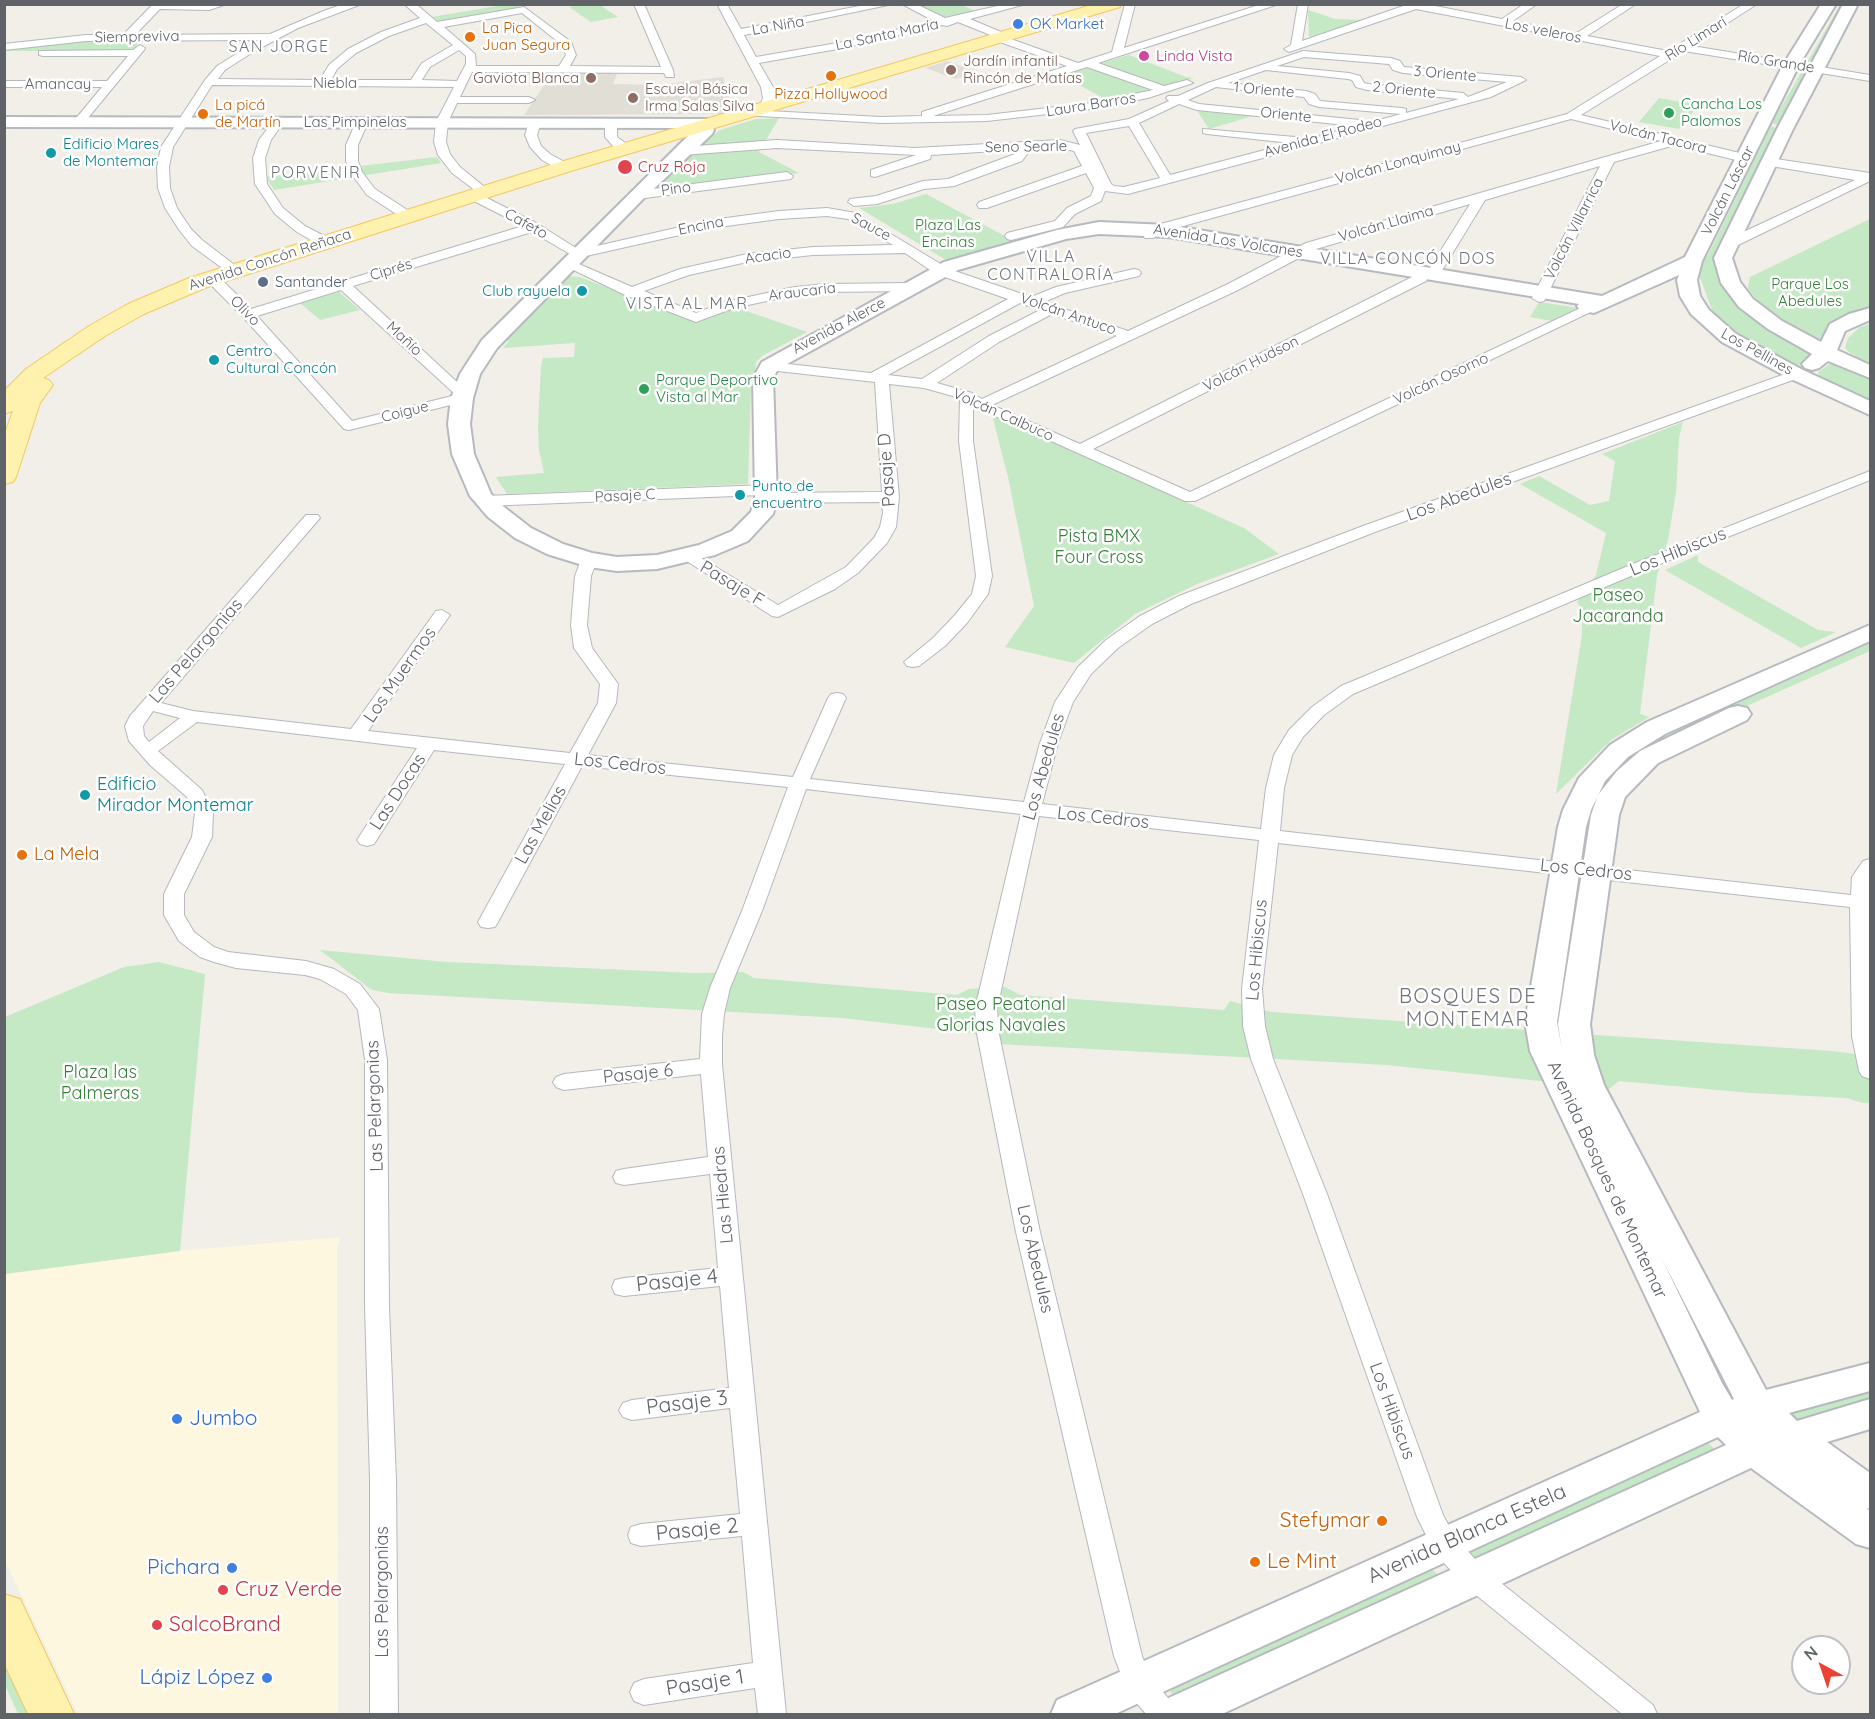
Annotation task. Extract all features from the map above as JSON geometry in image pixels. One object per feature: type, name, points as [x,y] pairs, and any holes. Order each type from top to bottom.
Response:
[{"type":"main road","name":"Avenida Concón Reñaca","points":[[757,111],[1114,4]]},
{"type":"main road","name":"Avenida Concón Reñaca","points":[[480,194],[543,179],[655,146],[800,97],[1011,36]]},
{"type":"main road","name":"Avenida Concón Reñaca","points":[[4,407],[25,382],[64,352],[136,309],[212,278],[323,241],[564,167],[705,128]]},
{"type":"main road","points":[[655,146],[675,147],[681,150],[681,153]]},
{"type":"main road","name":"Avenida Concón Reñaca","points":[[4,477],[28,403],[64,352]]},
{"type":"main road","points":[[4,1613],[51,1714]]},
{"type":"street","points":[[127,37],[158,5],[209,7],[222,4]]},
{"type":"street","points":[[234,270],[211,254],[186,231],[167,198],[163,167],[167,147],[208,82],[234,58],[297,20],[357,4]]},
{"type":"street","points":[[409,4],[471,56],[469,69],[442,122]]},
{"type":"street","points":[[469,69],[669,72],[639,4]]},
{"type":"street","name":"La Niña","points":[[738,33],[888,4]]},
{"type":"street","points":[[907,4],[947,22]]},
{"type":"street","points":[[967,4],[987,13]]},
{"type":"street","name":"La Santa María","points":[[753,61],[961,20],[1021,4]]},
{"type":"street","points":[[1117,54],[1130,4]]},
{"type":"street","points":[[904,121],[1274,4]]},
{"type":"street","points":[[1166,178],[1132,122],[1174,101],[1262,68],[1300,50],[1303,4]]},
{"type":"street","points":[[1504,23],[1532,4]]},
{"type":"street","points":[[1577,37],[1631,4]]},
{"type":"street","name":"Río Limarí","points":[[1640,74],[1752,4]]},
{"type":"street","name":"Volcán Láscar","points":[[1693,261],[1791,64],[1829,4]]},
{"type":"street","name":"Volcán Láscar","points":[[1729,244],[1785,129],[1851,4]]},
{"type":"street","points":[[727,5],[738,33],[767,87],[769,98],[757,111]]},
{"type":"street","name":"Laura Barros","points":[[757,111],[904,121],[1022,115],[1154,93],[1300,50],[1418,5]]},
{"type":"street","name":"Los veleros","points":[[1418,5],[1670,56]]},
{"type":"street","points":[[324,83],[333,67],[352,51],[385,34],[432,22],[524,10],[567,44],[571,55],[563,69]]},
{"type":"street","points":[[974,16],[1011,36],[1078,66],[1154,93]]},
{"type":"street","points":[[961,20],[1011,36]]},
{"type":"street","points":[[79,122],[150,37]]},
{"type":"street","name":"Siempreviva","points":[[4,46],[86,38],[270,37]]},
{"type":"street","points":[[415,83],[426,65],[460,45]]},
{"type":"street","name":"Río Grande","points":[[1682,47],[1870,78]]},
{"type":"street","name":"3 Oriente","points":[[1300,50],[1391,61],[1396,63],[1397,68],[1403,70],[1521,80]]},
{"type":"street","points":[[4,53],[136,53]]},
{"type":"street","points":[[1078,66],[1174,101],[1199,117],[1307,142]]},
{"type":"street","name":"2 Oriente","points":[[1262,68],[1349,76],[1357,79],[1360,85],[1371,87],[1478,98]]},
{"type":"street","name":"Volcán Lonquimay","points":[[1153,232],[1571,116],[1640,74]]},
{"type":"street","name":"Avenida El Rodeo","points":[[1132,122],[1079,131],[1106,186],[1111,189],[1124,191],[1166,178],[1222,155],[1307,142],[1478,98],[1503,90],[1521,80]]},
{"type":"street","name":"Niebla","points":[[208,82],[461,84]]},
{"type":"street","name":"Amancay","points":[[4,84],[111,84]]},
{"type":"street","name":"1 Oriente","points":[[1212,85],[1305,94],[1317,104],[1418,113]]},
{"type":"street","points":[[767,87],[778,93],[800,97]]},
{"type":"street","points":[[453,100],[529,100]]},
{"type":"street","name":"Volcán Tacora","points":[[1571,116],[1744,158]]},
{"type":"street","points":[[1199,117],[1222,155]]},
{"type":"street","name":"Oriente","points":[[1199,117],[1374,124]]},
{"type":"street","name":"Las Pimpinelas","points":[[4,122],[693,122],[701,123],[705,128]]},
{"type":"street","points":[[362,122],[352,145],[352,161],[356,172],[371,192],[408,216]]},
{"type":"street","name":"Cafeto","points":[[442,122],[440,142],[447,159],[480,194],[534,227],[572,259],[630,291],[696,318]]},
{"type":"street","points":[[611,122],[611,137],[617,144],[627,149]]},
{"type":"street","points":[[277,123],[265,140],[258,158],[261,184],[279,211],[302,229],[323,241]]},
{"type":"street","points":[[535,123],[531,135],[536,147],[546,157],[564,167]]},
{"type":"street","points":[[705,128],[489,344],[470,374],[463,396],[459,424],[463,454],[472,479],[485,501],[523,533],[555,549],[588,560],[638,564],[687,556],[726,544],[740,536],[762,514],[765,494],[763,378],[769,366]]},
{"type":"street","name":"Volcán Llaima","points":[[982,404],[1233,287],[1311,246],[1675,141]]},
{"type":"street","name":"Seno Searle","points":[[681,153],[785,145],[931,151],[1060,144],[1078,148],[1100,188],[1097,198],[1071,211],[1059,224],[1011,236]]},
{"type":"street","points":[[854,202],[877,200],[923,185],[950,183],[1018,158],[1021,154],[1015,146]]},
{"type":"street","points":[[875,173],[925,157],[931,151]]},
{"type":"street","name":"Volcán Villarrica","points":[[1541,295],[1609,160]]},
{"type":"street","points":[[1769,162],[1869,177]]},
{"type":"street","points":[[983,205],[1088,168]]},
{"type":"street","name":"Pino","points":[[637,195],[787,176]]},
{"type":"street","points":[[1729,244],[1869,177]]},
{"type":"street","points":[[1427,276],[1480,198]]},
{"type":"street","name":"Encina","points":[[572,259],[711,224],[779,215],[827,212]]},
{"type":"street","name":"Sauce","points":[[827,212],[852,216],[911,249],[942,270]]},
{"type":"street","name":"Ciprés","points":[[249,314],[534,227]]},
{"type":"street","name":"Avenida Los Volcanes","points":[[942,270],[964,261],[1064,234],[1099,228],[1153,232],[1600,304]]},
{"type":"street","name":"Los Pellines","points":[[1729,244],[1724,258],[1727,274],[1746,303],[1775,325],[1826,353],[1870,372]]},
{"type":"street","name":"Acacio","points":[[630,291],[695,269],[769,255],[825,250],[911,249]]},
{"type":"street","name":"Volcán Osorno","points":[[1190,498],[1693,261]]},
{"type":"street","name":"Los Pellines","points":[[1693,261],[1687,280],[1694,305],[1729,338],[1796,374],[1870,409]]},
{"type":"street","name":"Avenida Alerce","points":[[769,366],[942,270]]},
{"type":"street","name":"Volcán Antuco","points":[[942,270],[1127,335]]},
{"type":"street","points":[[878,379],[1028,299],[1134,273]]},
{"type":"street","name":"Volcán Hudson","points":[[1082,449],[1427,276]]},
{"type":"street","name":"Olivo","points":[[212,278],[249,314],[348,426]]},
{"type":"street","name":"Mañío","points":[[344,285],[463,396]]},
{"type":"street","name":"Araucaria","points":[[696,318],[730,305],[795,291],[826,288],[911,287]]},
{"type":"street","points":[[925,384],[964,357],[1053,308]]},
{"type":"street","name":"Los Abedules","points":[[1164,1714],[1138,1684],[1128,1656],[1028,1232],[988,1034],[986,1009],[988,992],[1030,810],[1049,743],[1064,702],[1084,671],[1112,644],[1155,615],[1185,600],[1252,573],[1796,374],[1826,353],[1837,328],[1870,314]]},
{"type":"street","name":"Volcán Calbuco","points":[[769,366],[925,384],[967,396],[1190,498]]},
{"type":"street","name":"Pasaje D","points":[[778,612],[829,585],[867,556],[881,540],[888,526],[891,497],[878,379]]},
{"type":"street","name":"Coigue","points":[[348,426],[463,396]]},
{"type":"street","points":[[913,662],[939,642],[961,619],[980,594],[984,576],[966,441],[967,396]]},
{"type":"street","name":"Los Hibiscus","points":[[1643,1714],[1475,1578],[1445,1545],[1423,1496],[1315,1194],[1262,1059],[1254,1026],[1251,989],[1275,788],[1283,755],[1305,722],[1324,705],[1347,690],[1618,576],[1870,475]]},
{"type":"street","name":"Pasaje C","points":[[485,501],[765,494],[891,497]]},
{"type":"street","name":"Las Pelargonias","points":[[312,518],[136,720],[134,726],[135,737],[146,750],[195,794],[204,813],[202,837],[174,894],[174,915],[186,936],[207,952],[236,961],[306,969],[327,974],[352,989],[368,1009],[376,1060],[377,1307],[383,1480],[384,1714]]},
{"type":"street","name":"Pasaje F","points":[[687,556],[778,612]]},
{"type":"street","name":"Las Melias","points":[[488,922],[607,703],[609,684],[583,648],[579,625],[583,576],[588,560]]},
{"type":"street","name":"Los Muermos","points":[[357,734],[442,615]]},
{"type":"street","name":"Avenida Bosques de Montemar","points":[[1870,632],[1656,728],[1619,752],[1593,778],[1577,810],[1564,868],[1541,1022],[1546,1051],[1707,1390],[1740,1413],[1870,1532]]},
{"type":"street","name":"Avenida Bosques de Montemar","points":[[1740,1413],[1593,1094],[1578,1055],[1574,1024],[1605,815],[1612,795],[1627,777],[1649,757],[1870,653]]},
{"type":"street","name":"Las Hiedras","points":[[772,1714],[711,1065],[713,1014],[720,988],[752,911],[799,783],[837,698]]},
{"type":"street","name":"Los Cedros","points":[[149,705],[193,716],[429,744],[1865,902]]},
{"type":"street","points":[[146,750],[159,744],[193,716]]},
{"type":"street","name":"Las Docas","points":[[367,840],[429,744]]},
{"type":"street","points":[[1870,865],[1862,877],[1865,902],[1863,1036],[1870,1071]]},
{"type":"street","name":"Pasaje 6","points":[[564,1082],[711,1065]]},
{"type":"street","points":[[624,1177],[720,1164]]},
{"type":"street","name":"Pasaje 4","points":[[624,1287],[731,1276]]},
{"type":"street","name":"Avenida Blanca Estela","points":[[1072,1714],[1740,1413],[1870,1377]]},
{"type":"street","name":"Pasaje 3","points":[[632,1410],[742,1396]]},
{"type":"street","points":[[1179,1714],[1772,1443],[1870,1414]]},
{"type":"street","name":"Avenida Bosques de Montemar","points":[[1772,1443],[1870,1493]]},
{"type":"street","name":"Pasaje 2","points":[[641,1535],[753,1524]]},
{"type":"street","name":"Pasaje 1","points":[[644,1692],[767,1674]]},
{"type":"shaded area","name":"Jardín infantil Rincón de Matías","points":[[947,61],[977,72],[956,79],[925,68]]},
{"type":"shaded area","name":"Escuela Básica Irma Salas Silva","points":[[569,71],[618,71],[613,84],[657,85],[723,77],[734,110],[721,114],[524,115],[544,85],[564,85]]},
{"type":"shaded area","points":[[341,1237],[337,1247],[338,1714],[78,1714],[5,1561],[5,1274],[180,1251]]},
{"type":"green space","points":[[503,5],[516,5],[522,8],[439,22],[432,17]]},
{"type":"green space","points":[[600,5],[618,17],[591,22],[569,7]]},
{"type":"green space","points":[[912,5],[961,5],[981,13],[949,21]]},
{"type":"green space","points":[[1840,5],[1845,5],[1780,126],[1772,123]]},
{"type":"green space","points":[[1308,10],[1335,19],[1366,20],[1309,37]]},
{"type":"green space","points":[[141,39],[133,51],[5,51],[4,49],[78,40]]},
{"type":"green space","points":[[1129,55],[1194,78],[1152,92],[1107,100],[1061,75]]},
{"type":"green space","name":"Cancha Los Palomos","points":[[1659,98],[1699,105],[1679,129],[1639,122]]},
{"type":"green space","points":[[1196,109],[1256,115],[1209,129]]},
{"type":"green space","points":[[779,118],[759,152],[799,173],[652,191],[688,155],[720,130],[756,119]]},
{"type":"green space","points":[[1771,126],[1778,129],[1719,273],[1807,348],[1811,354],[1800,365],[1787,364],[1736,336],[1713,313],[1700,277],[1700,262],[1708,255]]},
{"type":"green space","points":[[437,157],[441,163],[274,190],[266,177]]},
{"type":"green space","name":"Plaza Las Encinas","points":[[926,194],[1016,242],[946,260],[859,208],[893,204]]},
{"type":"green space","name":"Parque Los Abedules","points":[[1870,219],[1870,312],[1864,313],[1823,348],[1784,324],[1757,300],[1748,288],[1750,277]]},
{"type":"green space","name":"Parque Deportivo Vista al Mar","points":[[566,276],[580,277],[695,321],[735,307],[807,332],[762,356],[756,362],[751,384],[748,484],[507,494],[496,477],[544,473],[539,450],[538,427],[541,366],[543,358],[574,357],[575,343],[503,348],[509,341],[491,341],[531,301],[544,301]]},
{"type":"green space","points":[[339,292],[360,310],[320,320],[300,303]]},
{"type":"green space","points":[[1539,302],[1579,308],[1552,321],[1530,317]]},
{"type":"green space","points":[[1870,324],[1870,364],[1845,348],[1848,338],[1860,327]]},
{"type":"green space","points":[[1830,364],[1849,365],[1870,375],[1870,404],[1821,380],[1818,372]]},
{"type":"green space","name":"Pista BMX Four Cross","points":[[992,415],[1244,528],[1279,554],[1197,584],[1135,614],[1074,663],[1005,647],[1034,606],[1008,477]]},
{"type":"green space","name":"Paseo Jacaranda","points":[[1683,422],[1679,438],[1676,492],[1668,540],[1657,576],[1640,714],[1649,717],[1611,740],[1556,794],[1582,635],[1582,610],[1577,602],[1596,575],[1606,533],[1520,484],[1539,476],[1590,505],[1609,501],[1615,461],[1602,454]]},
{"type":"green space","points":[[1698,555],[1698,562],[1818,630],[1836,632],[1801,648],[1665,570]]},
{"type":"green space","points":[[1870,643],[1870,651],[1648,750],[1589,855],[1581,855],[1590,807],[1598,789],[1612,769],[1637,749]]},
{"type":"green space","name":"Paseo Peatonal Glorias Navales","points":[[1578,885],[1587,886],[1567,1033],[1832,1051],[1870,1056],[1870,1103],[1847,1098],[1751,1093],[1619,1081],[1609,1089],[1581,1086],[1728,1379],[1717,1383],[1569,1084],[1387,1065],[999,1044],[972,1033],[842,1018],[389,993],[372,990],[320,950],[447,962],[694,973],[743,972],[754,978],[957,995],[969,989],[1005,987],[1020,995],[1224,1010],[1230,1001],[1271,1012],[1554,1032]]},
{"type":"green space","name":"Plaza las Palmeras","points":[[159,962],[205,974],[180,1251],[5,1274],[5,1017],[124,967]]},
{"type":"green space","points":[[1870,1386],[1870,1401],[1794,1422],[1787,1409]]},
{"type":"green space","points":[[1704,1438],[1716,1451],[1475,1562],[1464,1548]]},
{"type":"green space","points":[[1428,1565],[1441,1578],[1176,1700],[1166,1684]]},
{"type":"green space","points":[[4,1644],[36,1714],[18,1714],[5,1685]]},
{"type":"place","name":"OK Market","points":[[1018,24]]},
{"type":"place","name":"La Pica Juan Segura","points":[[470,37]]},
{"type":"place","name":"Linda Vista","points":[[1144,56]]},
{"type":"place","name":"Jardín infantil Rincón de Matías","points":[[951,70]]},
{"type":"place","name":"Pizza Hollywood","points":[[831,76]]},
{"type":"place","name":"Gaviota Blanca","points":[[591,78]]},
{"type":"place","name":"Escuela Básica Irma Salas Silva","points":[[633,98]]},
{"type":"place","name":"Cancha Los Palomos","points":[[1669,113]]},
{"type":"place","name":"La picá de Martín","points":[[203,114]]},
{"type":"place","name":"Edificio Mares de Montemar","points":[[51,153]]},
{"type":"place","name":"Cruz Roja","points":[[625,167]]},
{"type":"place","name":"Santander","points":[[263,282]]},
{"type":"place","name":"Club rayuela","points":[[582,291]]},
{"type":"place","name":"Centro Cultural Concón","points":[[214,360]]},
{"type":"place","name":"Parque Deportivo Vista al Mar","points":[[644,389]]},
{"type":"place","name":"Punto de encuentro","points":[[740,495]]},
{"type":"place","name":"Edificio Mirador Montemar","points":[[85,795]]},
{"type":"place","name":"La Mela","points":[[22,855]]},
{"type":"place","name":"Jumbo","points":[[177,1419]]},
{"type":"place","name":"Stefymar","points":[[1382,1521]]},
{"type":"place","name":"Le Mint","points":[[1255,1562]]},
{"type":"place","name":"Pichara","points":[[232,1568]]},
{"type":"place","name":"Cruz Verde","points":[[223,1590]]},
{"type":"place","name":"SalcoBrand","points":[[157,1625]]},
{"type":"place","name":"Lápiz López","points":[[267,1678]]},
{"type":"district","name":"SAN JORGE","points":[[279,47]]},
{"type":"district","name":"PORVENIR","points":[[316,173]]},
{"type":"district","name":"VILLA CONCÓN DOS","points":[[1408,259]]},
{"type":"district","name":"VILLA CONTRALORÍA","points":[[1051,266]]},
{"type":"district","name":"VISTA AL MAR","points":[[687,304]]},
{"type":"district","name":"BOSQUES DE MONTEMAR","points":[[1468,1008]]}]
